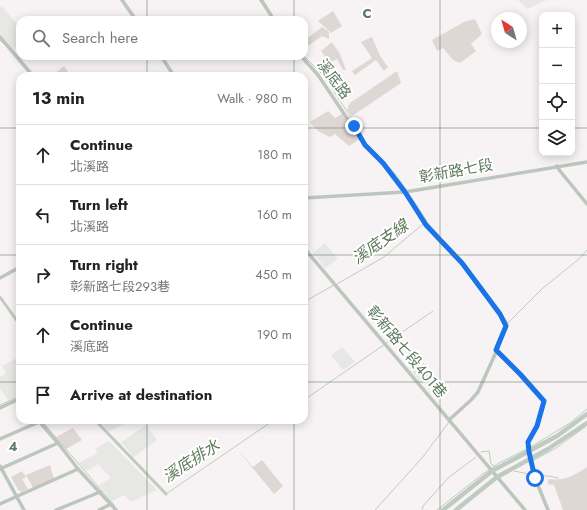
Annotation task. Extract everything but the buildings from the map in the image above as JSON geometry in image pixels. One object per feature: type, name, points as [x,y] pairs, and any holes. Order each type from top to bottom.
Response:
[{"type":"main road","points":[[444,510],[492,471],[557,436],[587,414]]},
{"type":"main road","points":[[456,510],[497,477],[567,438],[587,423]]},
{"type":"street","points":[[122,0],[133,16]]},
{"type":"street","points":[[261,0],[271,16]]},
{"type":"street","points":[[0,37],[16,56]]},
{"type":"street","points":[[19,60],[30,72]]},
{"type":"street","points":[[163,60],[171,72]]},
{"type":"street","name":"溪底路","points":[[305,60],[330,90],[365,145],[383,163],[405,192],[426,225],[462,263],[500,314],[506,326],[498,350],[478,392],[449,420]]},
{"type":"street","name":"彰新路七段","points":[[308,198],[405,192],[587,162]]},
{"type":"street","points":[[557,166],[587,204]]},
{"type":"street","name":"彰新路七段401巷","points":[[308,253],[525,510]]},
{"type":"street","points":[[0,278],[16,269]]},
{"type":"street","points":[[498,350],[544,401],[537,426],[528,442],[530,458],[548,510]]},
{"type":"street","points":[[0,408],[16,402]]},
{"type":"street","points":[[0,439],[32,424]]},
{"type":"street","points":[[41,424],[78,469],[116,510]]},
{"type":"street","points":[[24,510],[0,467],[58,443]]},
{"type":"street","points":[[0,504],[78,469]]},
{"type":"street","points":[[56,510],[100,492]]},
{"type":"street","points":[[99,510],[111,504]]},
{"type":"shaded area","points":[[518,0],[547,0],[527,9]]},
{"type":"shaded area","points":[[2,6],[16,23],[16,48],[14,50],[0,34],[0,8]]},
{"type":"shaded area","points":[[333,11],[342,26],[331,33],[318,21]]},
{"type":"shaded area","points":[[475,19],[482,34],[471,44],[476,51],[460,63],[453,60],[443,48],[437,51],[432,40],[464,22]]},
{"type":"shaded area","points":[[322,27],[329,32],[329,39],[322,36],[308,46],[308,38]]},
{"type":"shaded area","points":[[372,37],[380,56],[388,67],[384,71],[376,60],[355,75],[352,71],[372,58],[361,42]]},
{"type":"shaded area","points":[[332,42],[340,54],[346,70],[343,70],[337,59],[330,63],[321,51]]},
{"type":"shaded area","points":[[64,66],[68,72],[56,72]]},
{"type":"shaded area","points":[[397,71],[401,83],[352,116],[347,110],[350,103]]},
{"type":"shaded area","points":[[328,111],[335,118],[342,114],[360,139],[349,146],[335,134],[330,137],[318,131],[310,122]]},
{"type":"shaded area","points":[[325,243],[338,259],[325,268],[313,253]]},
{"type":"shaded area","points":[[342,347],[355,362],[343,370],[331,355]]},
{"type":"shaded area","points":[[16,358],[16,397],[8,400],[0,389],[0,377],[6,374],[2,366]]},
{"type":"shaded area","points":[[420,359],[433,374],[422,384],[409,368]]},
{"type":"shaded area","points":[[101,424],[123,424],[109,432]]},
{"type":"shaded area","points":[[146,425],[157,440],[134,457],[121,442]]},
{"type":"shaded area","points":[[73,428],[82,440],[66,449],[56,437]]},
{"type":"shaded area","points":[[109,441],[157,490],[131,502],[124,495],[112,501],[99,485],[111,478],[98,464],[86,471],[79,463],[97,453],[96,448]]},
{"type":"shaded area","points":[[236,448],[253,467],[262,460],[283,486],[274,494]]},
{"type":"shaded area","points":[[50,465],[54,479],[33,488],[26,475]]},
{"type":"shaded area","points":[[587,467],[587,510],[563,510],[554,485],[548,484],[548,479],[569,477]]},
{"type":"shaded area","points":[[22,471],[26,477],[22,479],[28,489],[22,492],[18,490],[11,477]]},
{"type":"waterway","points":[[263,0],[271,13]]},
{"type":"waterway","points":[[0,40],[4,44]]},
{"type":"waterway","points":[[308,60],[323,75],[366,143],[396,175],[407,191]]},
{"type":"waterway","points":[[409,194],[427,221]]},
{"type":"waterway","name":"溪底支線","points":[[426,223],[427,222],[450,248]]},
{"type":"waterway","name":"溪底支線","points":[[337,284],[384,257],[423,224]]},
{"type":"waterway","name":"溪底支線","points":[[475,278],[508,323],[543,288],[579,259],[587,250]]},
{"type":"waterway","name":"溪底支線","points":[[308,300],[334,285]]},
{"type":"waterway","name":"溪底排水","points":[[0,297],[16,319]]},
{"type":"waterway","name":"溪底排水","points":[[308,397],[433,311]]},
{"type":"waterway","points":[[504,335],[508,323]]},
{"type":"waterway","points":[[0,405],[16,398]]},
{"type":"waterway","points":[[529,448],[570,423],[587,409]]},
{"type":"waterway","points":[[375,510],[422,458],[449,422]]},
{"type":"waterway","points":[[44,424],[115,506]]},
{"type":"waterway","name":"溪底排水","points":[[99,424],[166,494]]},
{"type":"waterway","name":"溪底排水","points":[[166,494],[268,424]]},
{"type":"waterway","points":[[534,460],[556,448],[585,427]]},
{"type":"waterway","points":[[437,510],[484,473],[499,463],[527,449]]},
{"type":"waterway","points":[[481,452],[489,451],[491,464],[495,466]]},
{"type":"waterway","points":[[422,510],[423,506],[448,478],[476,457]]},
{"type":"waterway","points":[[514,471],[558,478]]},
{"type":"route","points":[[354,126],[365,145],[383,163],[405,192],[426,225],[462,263],[500,314],[506,326],[502,339],[496,350],[499,351],[544,401],[537,426],[528,442],[535,478]]}]
